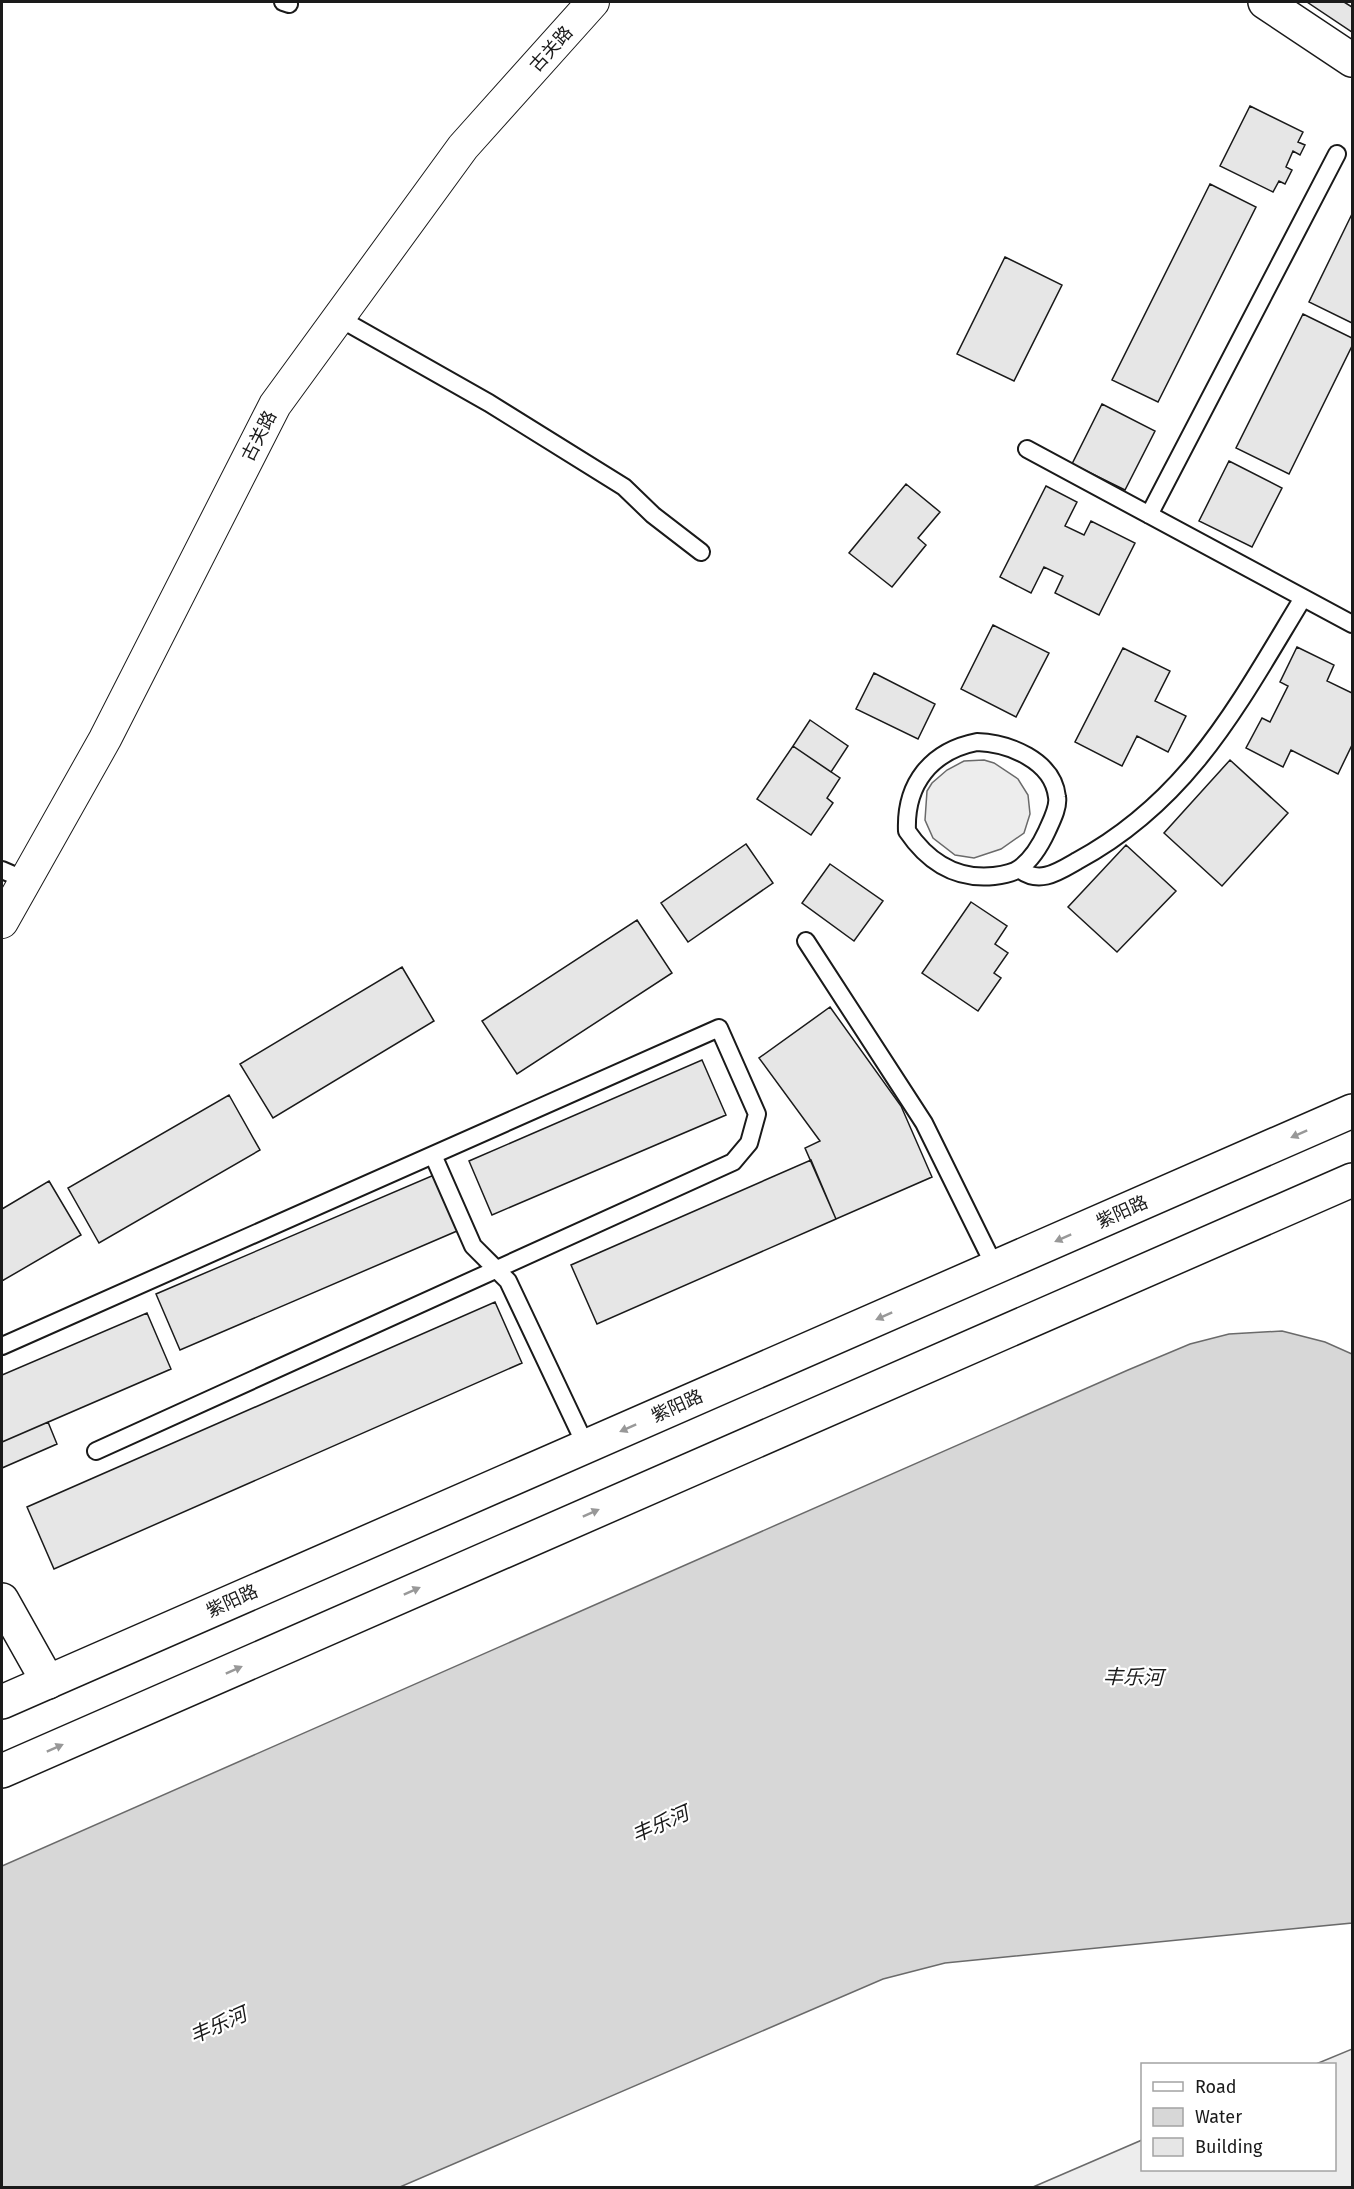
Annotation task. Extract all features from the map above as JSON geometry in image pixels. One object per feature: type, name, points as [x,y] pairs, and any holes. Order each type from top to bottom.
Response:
[{"type":"main road","points":[[1265,2],[1353,60]]},
{"type":"main road","name":"紫阳路","points":[[2,1702],[1353,1111]]},
{"type":"main road","points":[[2,1771],[1353,1180]]},
{"type":"main road","points":[[2,1600],[48,1682]]},
{"type":"street","name":"古关路","points":[[2,922],[13,875],[105,739],[275,405],[464,147],[593,2]]},
{"type":"lane","points":[[1149,515],[1337,154]]},
{"type":"lane","points":[[339,318],[489,403],[624,487],[653,515],[701,552]]},
{"type":"lane","points":[[1027,449],[1353,624]]},
{"type":"lane","points":[[1019,869],[1043,840],[1058,797],[1043,769],[1023,753],[996,743],[962,745],[935,760],[924,771],[909,799],[907,831],[917,847],[948,870],[965,875],[1002,875],[1019,869],[1036,878],[1053,875],[1125,831],[1158,804],[1191,771],[1220,734],[1303,598]]},
{"type":"lane","points":[[806,941],[924,1123],[995,1268]]},
{"type":"lane","points":[[2,1346],[719,1028],[757,1114],[749,1143],[733,1162],[96,1451]]},
{"type":"lane","points":[[433,1155],[473,1246],[508,1281],[586,1446]]},
{"type":"shaded area","points":[[984,760],[994,763],[1018,779],[1028,795],[1030,814],[1024,833],[1001,849],[974,858],[955,855],[933,838],[925,820],[927,791],[932,783],[947,770],[964,761]]},
{"type":"shaded area","points":[[1352,2049],[1352,2187],[1033,2187],[1141,2140],[1141,2171],[1336,2171],[1336,2063],[1318,2063]]},
{"type":"water","name":"丰乐河","points":[[1282,1331],[1325,1342],[1352,1354],[1352,1923],[945,1963],[883,1979],[400,2187],[2,2187],[2,1866],[1190,1344],[1229,1334]]},
{"type":"building","points":[[1307,2],[1344,2],[1352,7],[1352,32]]},
{"type":"building","points":[[1250,106],[1303,132],[1298,142],[1305,145],[1300,155],[1293,151],[1286,167],[1292,170],[1285,184],[1279,181],[1273,192],[1220,166]]},
{"type":"building","points":[[1210,184],[1256,207],[1158,402],[1112,380]]},
{"type":"building","points":[[1352,214],[1352,323],[1309,302]]},
{"type":"building","points":[[1005,257],[1062,285],[1014,381],[957,354]]},
{"type":"building","points":[[1303,314],[1352,338],[1352,346],[1289,474],[1236,448]]},
{"type":"building","points":[[1102,404],[1155,431],[1125,490],[1072,464]]},
{"type":"building","points":[[1229,461],[1282,488],[1252,547],[1199,521]]},
{"type":"building","points":[[906,484],[940,512],[918,538],[926,545],[892,587],[849,553]]},
{"type":"building","points":[[1046,486],[1077,502],[1065,526],[1084,535],[1091,521],[1135,543],[1099,615],[1055,593],[1063,576],[1044,567],[1031,593],[1000,577]]},
{"type":"building","points":[[993,625],[1049,653],[1016,717],[961,689]]},
{"type":"building","points":[[1297,647],[1334,665],[1327,681],[1352,693],[1352,745],[1338,774],[1291,750],[1283,767],[1246,748],[1262,718],[1270,722],[1288,686],[1280,682]]},
{"type":"building","points":[[1123,648],[1170,671],[1155,701],[1186,716],[1168,752],[1137,736],[1122,766],[1075,742]]},
{"type":"building","points":[[874,673],[935,704],[918,739],[856,709]]},
{"type":"building","points":[[810,720],[848,746],[831,772],[793,746]]},
{"type":"building","points":[[793,746],[840,778],[827,798],[833,803],[811,835],[757,799]]},
{"type":"building","points":[[1230,760],[1288,813],[1222,886],[1164,833]]},
{"type":"building","points":[[746,844],[773,883],[688,942],[661,903]]},
{"type":"building","points":[[1126,845],[1176,891],[1117,952],[1068,907]]},
{"type":"building","points":[[830,864],[883,901],[854,941],[802,903]]},
{"type":"building","points":[[971,902],[1007,926],[995,944],[1008,953],[994,973],[1001,978],[978,1011],[922,973]]},
{"type":"building","points":[[637,920],[672,973],[517,1074],[482,1021]]},
{"type":"building","points":[[402,967],[434,1021],[273,1118],[240,1064]]},
{"type":"building","points":[[830,1007],[901,1106],[932,1177],[836,1219],[805,1148],[820,1141],[759,1058]]},
{"type":"building","points":[[702,1060],[726,1115],[492,1215],[469,1161]]},
{"type":"building","points":[[229,1095],[260,1150],[99,1243],[68,1188]]},
{"type":"building","points":[[811,1160],[836,1219],[597,1324],[571,1265]]},
{"type":"building","points":[[434,1175],[457,1231],[180,1350],[156,1294]]},
{"type":"building","points":[[49,1181],[81,1235],[2,1281],[2,1209]]},
{"type":"building","points":[[495,1302],[522,1363],[54,1569],[27,1507]]},
{"type":"building","points":[[147,1313],[171,1369],[2,1442],[2,1375]]},
{"type":"building","points":[[48,1422],[57,1444],[2,1468],[2,1442]]}]
